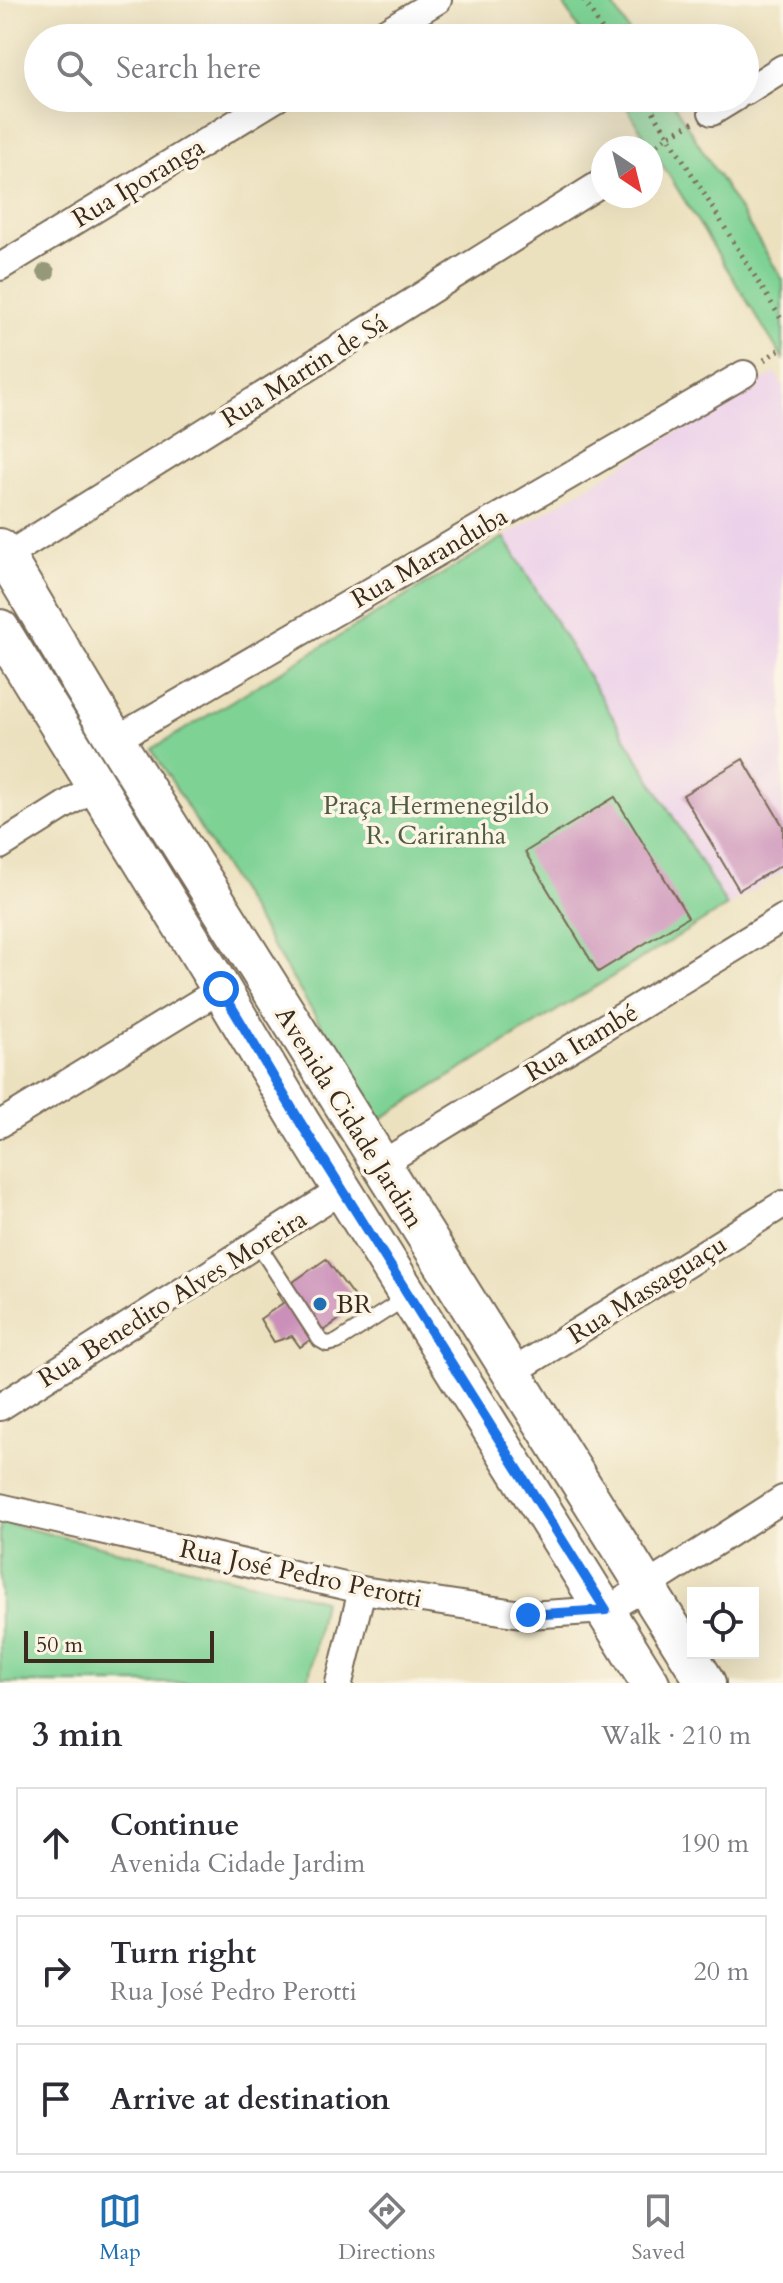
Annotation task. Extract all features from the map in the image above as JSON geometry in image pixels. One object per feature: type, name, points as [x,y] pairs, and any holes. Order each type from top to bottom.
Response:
[{"type":"main road","name":"Avenida Cidade Jardim","points":[[3,553],[115,740],[706,1683]]},
{"type":"main road","name":"Avenida Cidade Jardim","points":[[0,629],[300,1122],[650,1683]]},
{"type":"main road","points":[[300,1122],[339,1099]]},
{"type":"street","points":[[398,24],[438,0]]},
{"type":"street","points":[[759,83],[783,68]]},
{"type":"street","name":"Rua Iporanga","points":[[0,267],[254,112]]},
{"type":"street","name":"Rua Martin de Sá","points":[[3,553],[591,189]]},
{"type":"street","name":"Rua Maranduba","points":[[115,740],[744,374]]},
{"type":"street","points":[[0,846],[97,785]]},
{"type":"street","name":"Rua Itambé","points":[[380,1165],[783,918]]},
{"type":"street","points":[[0,1124],[221,989]]},
{"type":"street","name":"Rua Benedito Alves Moreira","points":[[0,1407],[343,1189]]},
{"type":"street","name":"Rua Massaguaçu","points":[[511,1373],[783,1204]]},
{"type":"street","points":[[606,1610],[783,1499]]},
{"type":"street","name":"Rua José Pedro Perotti","points":[[0,1507],[362,1590],[528,1615],[606,1610]]},
{"type":"street","points":[[339,1683],[362,1590]]},
{"type":"lane","points":[[257,1243],[320,1340],[327,1344],[337,1342],[410,1296]]},
{"type":"path","points":[[584,0],[599,24]]},
{"type":"path","points":[[653,112],[783,322]]},
{"type":"path","points":[[663,140],[712,112]]},
{"type":"shaded area","points":[[775,373],[783,387],[783,872],[727,906],[504,537]]},
{"type":"green space","points":[[561,0],[610,0],[625,24],[576,24]]},
{"type":"green space","points":[[630,112],[679,112],[783,280],[783,359],[663,166],[663,136],[645,136]]},
{"type":"green space","name":"Praça Hermenegildo R. Cariranha","points":[[504,537],[727,906],[379,1120],[152,749]]},
{"type":"green space","points":[[0,1522],[323,1600],[308,1683],[0,1683]]},
{"type":"building","points":[[743,759],[783,826],[783,864],[739,890],[683,795]]},
{"type":"building","points":[[615,797],[688,917],[598,972],[525,852]]},
{"type":"building","name":"BR","points":[[326,1259],[360,1305],[300,1347],[292,1336],[274,1342],[260,1319],[283,1303],[277,1293]]},
{"type":"place","name":"BR","points":[[320,1304]]},
{"type":"route","points":[[221,989],[300,1122],[606,1610],[528,1615]]}]
